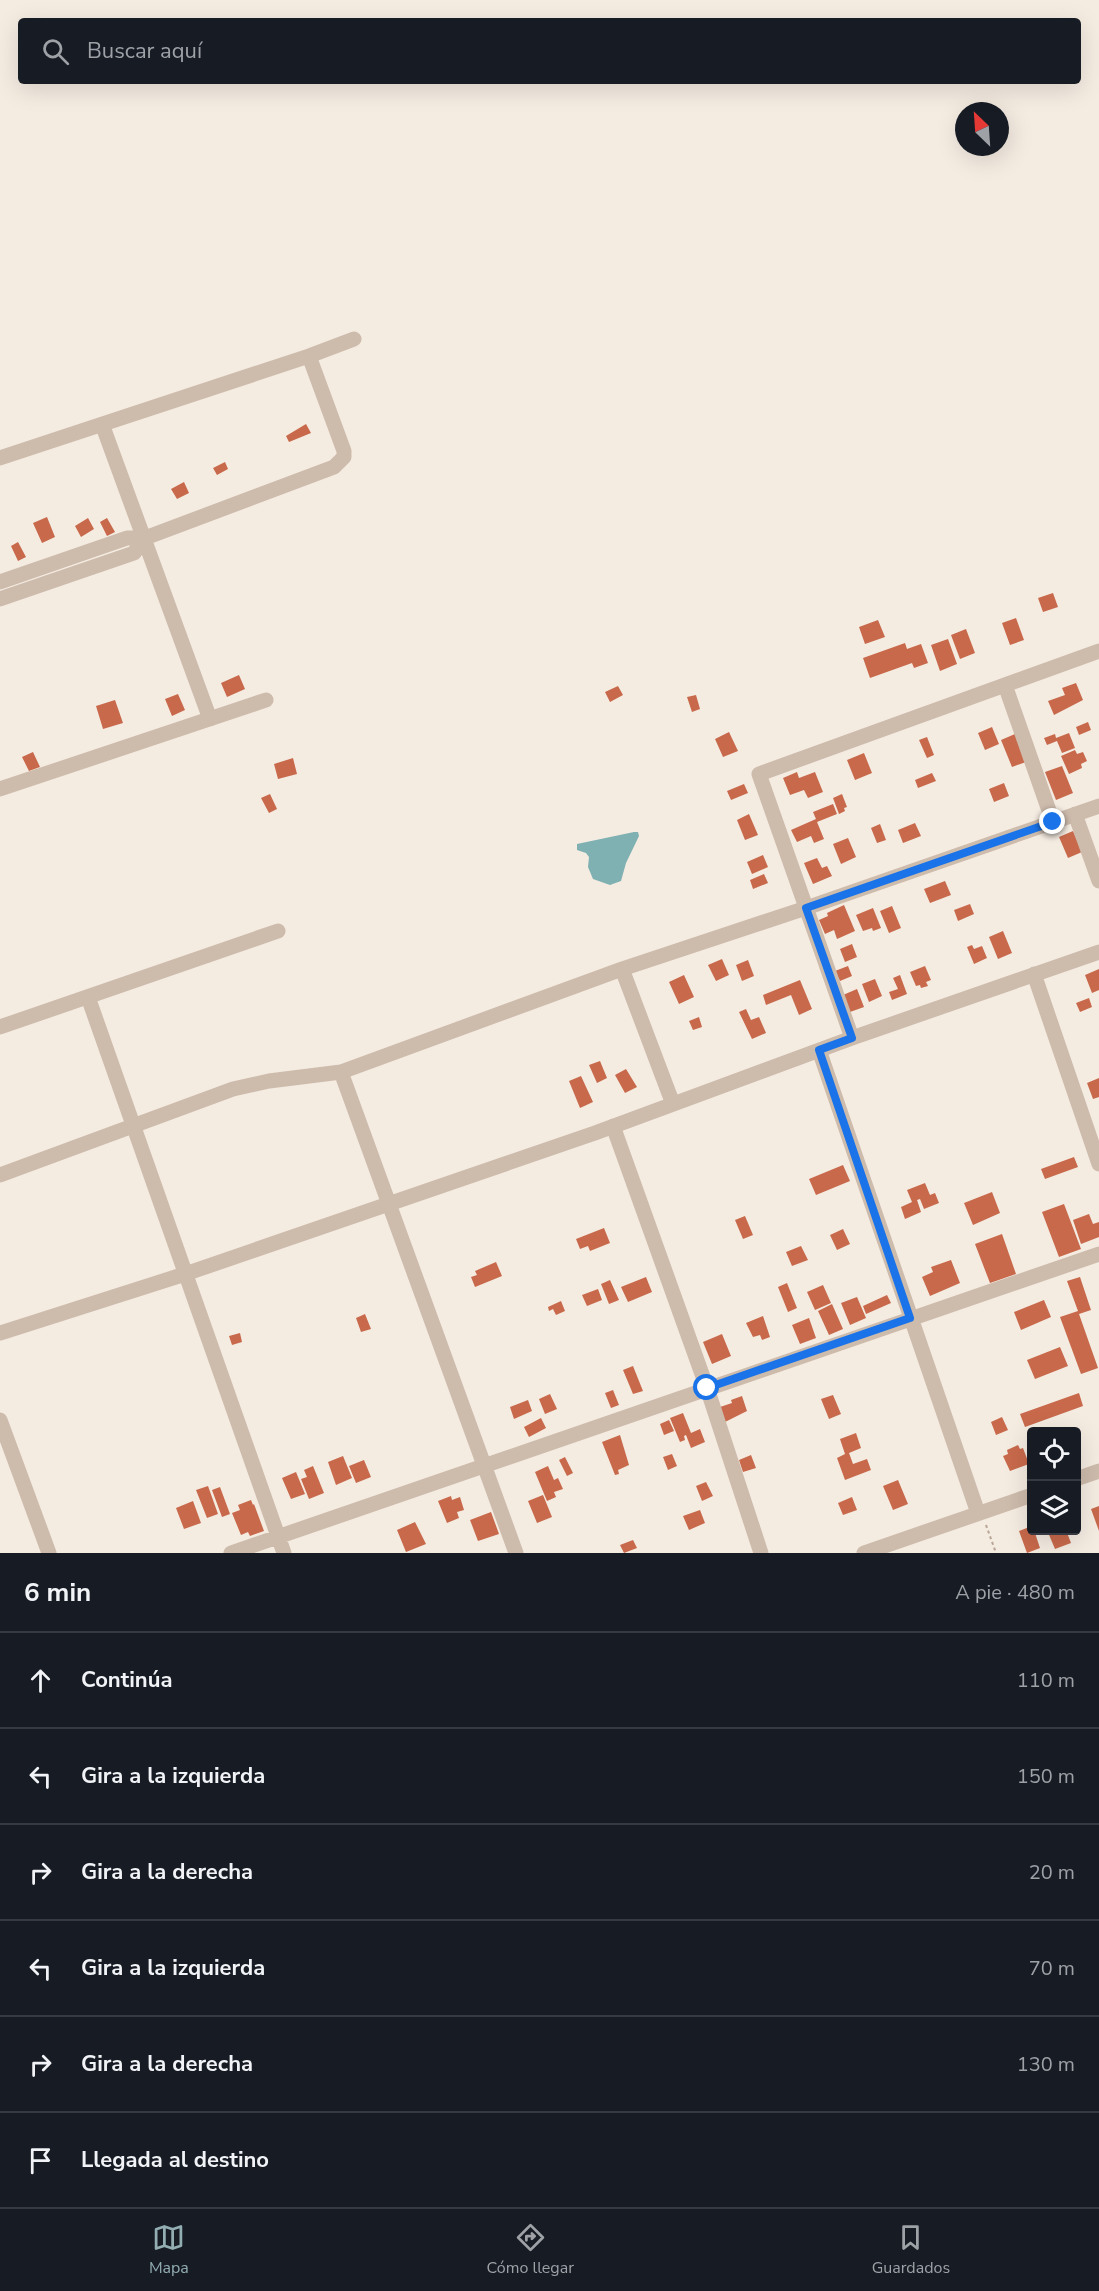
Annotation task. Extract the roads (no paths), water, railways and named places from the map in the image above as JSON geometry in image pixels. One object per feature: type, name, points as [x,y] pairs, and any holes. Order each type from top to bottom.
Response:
[{"type":"street","points":[[0,458],[354,339]]},
{"type":"street","points":[[0,582],[127,537],[145,538],[327,471],[340,463],[344,457],[344,451],[309,356]]},
{"type":"street","points":[[102,424],[210,719]]},
{"type":"street","points":[[0,599],[134,554],[145,538]]},
{"type":"street","points":[[852,1038],[759,774],[1099,651]]},
{"type":"street","points":[[1005,686],[1053,822]]},
{"type":"street","points":[[1,786],[266,700]]},
{"type":"street","points":[[0,1174],[233,1089],[341,1072],[622,969],[1099,806]]},
{"type":"street","points":[[1075,814],[1099,880]]},
{"type":"street","points":[[0,1027],[278,931]]},
{"type":"street","points":[[0,1333],[185,1274],[613,1126],[852,1038],[1099,952]]},
{"type":"street","points":[[622,969],[673,1104]]},
{"type":"street","points":[[1034,974],[1099,1164]]},
{"type":"street","points":[[88,997],[284,1553]]},
{"type":"street","points":[[819,1050],[978,1513]]},
{"type":"street","points":[[341,1072],[516,1553]]},
{"type":"street","points":[[613,1126],[707,1388],[760,1553]]},
{"type":"street","points":[[231,1553],[1099,1254]]},
{"type":"street","points":[[0,1420],[49,1553]]},
{"type":"street","points":[[1081,1478],[1099,1471]]},
{"type":"street","points":[[864,1553],[1027,1497]]},
{"type":"water","points":[[638,832],[639,836],[626,863],[621,881],[610,885],[593,879],[588,867],[589,857],[586,853],[577,850],[577,844]]}]
